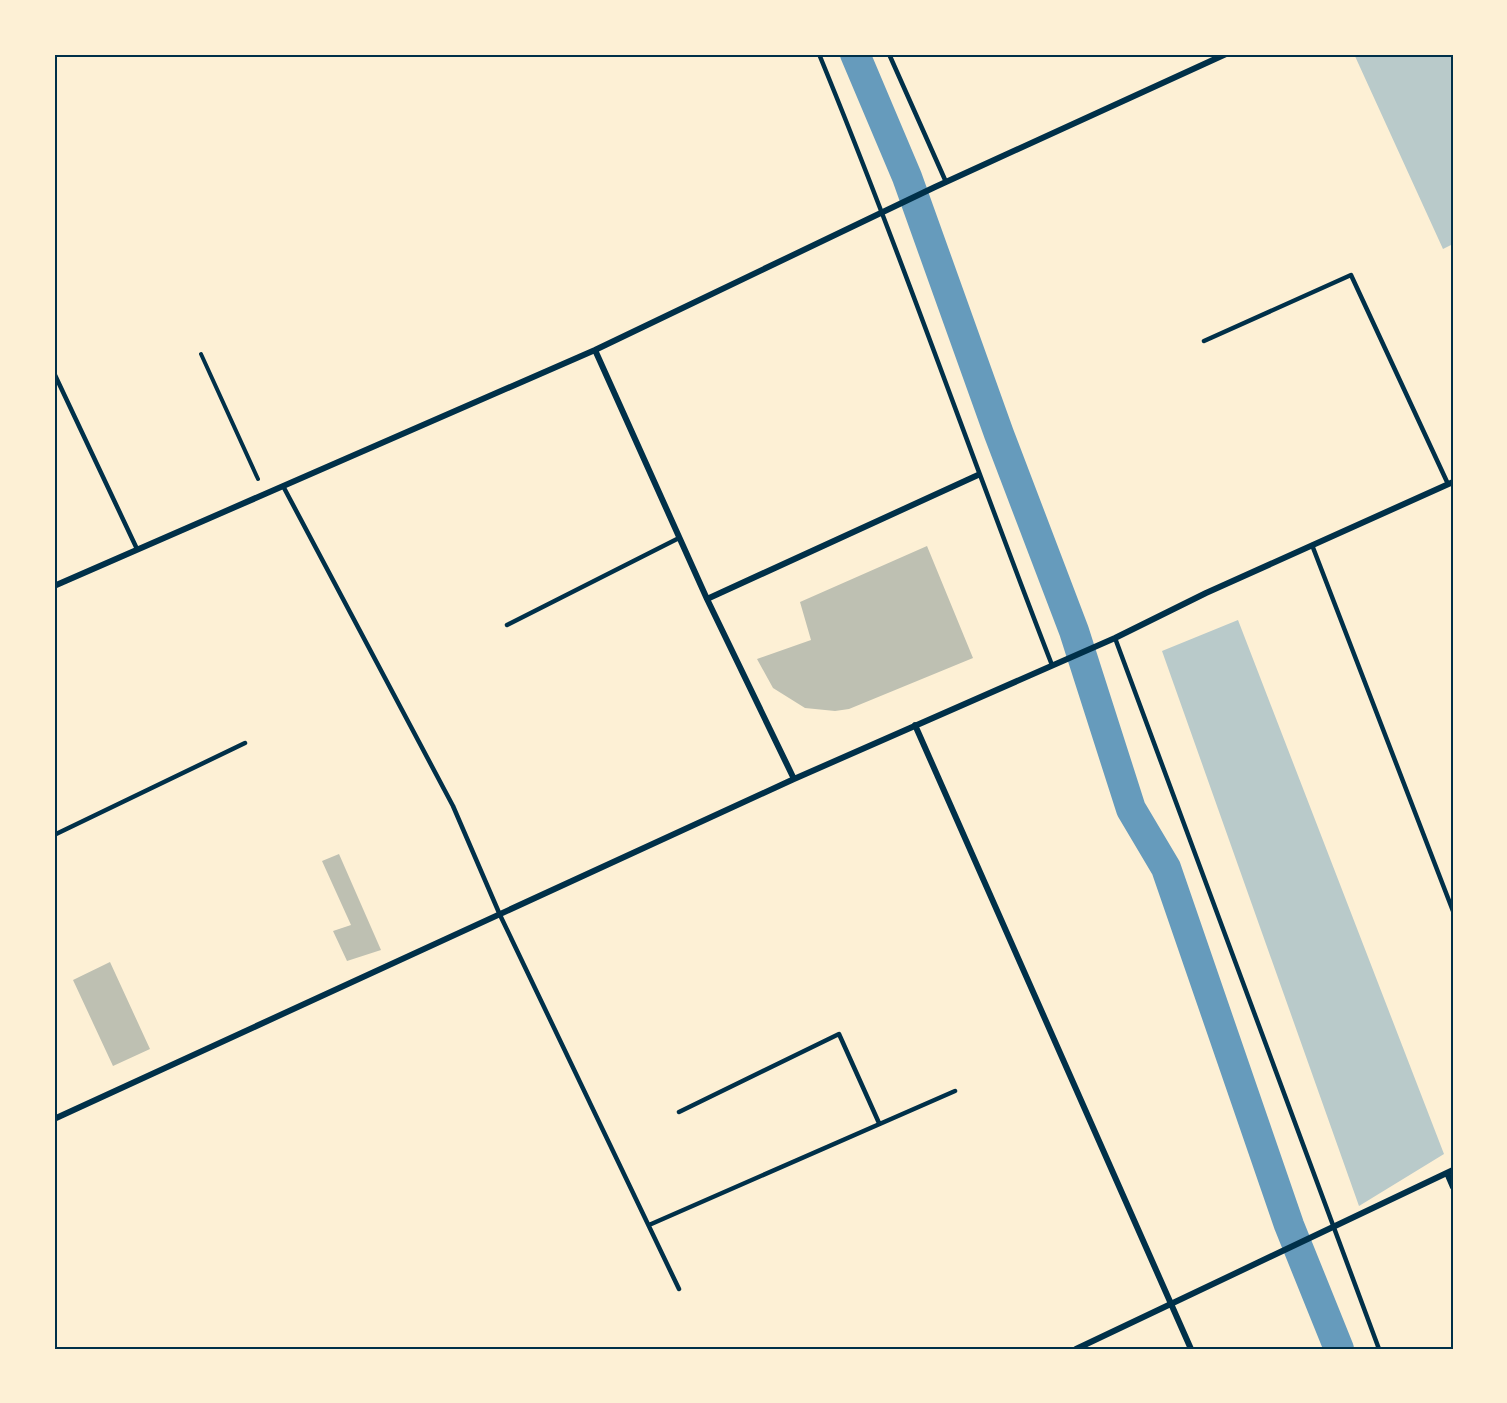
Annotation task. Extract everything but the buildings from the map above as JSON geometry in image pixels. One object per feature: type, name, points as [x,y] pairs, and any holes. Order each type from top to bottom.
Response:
[{"type":"street","points":[[54,586],[595,350],[935,187],[1226,54]]},
{"type":"street","points":[[595,350],[707,599],[794,779]]},
{"type":"street","points":[[707,599],[978,475]]},
{"type":"street","points":[[54,1119],[794,779],[1115,638],[1312,545],[1451,483]]},
{"type":"street","points":[[915,725],[1191,1349]]},
{"type":"street","points":[[1076,1349],[1280,1250],[1450,1172],[1453,1186]]},
{"type":"lane","points":[[819,54],[884,211],[978,475],[1052,665]]},
{"type":"lane","points":[[889,54],[946,182]]},
{"type":"lane","points":[[1204,341],[1351,275],[1451,483]]},
{"type":"lane","points":[[54,373],[137,549]]},
{"type":"lane","points":[[283,486],[453,806],[500,915],[679,1289]]},
{"type":"lane","points":[[507,625],[679,538]]},
{"type":"lane","points":[[1312,545],[1453,911]]},
{"type":"lane","points":[[1115,638],[1379,1349]]},
{"type":"lane","points":[[54,835],[245,743]]},
{"type":"lane","points":[[679,1112],[839,1034],[879,1124]]},
{"type":"lane","points":[[649,1225],[955,1091]]},
{"type":"path","points":[[201,354],[265,494]]},
{"type":"shaded area","points":[[1354,54],[1453,54],[1453,244],[1443,249]]},
{"type":"shaded area","points":[[1238,620],[1444,1154],[1359,1206],[1162,651]]},
{"type":"waterway","points":[[855,54],[907,177],[999,434],[1074,631],[1131,809],[1166,868],[1289,1225],[1339,1349]]}]
